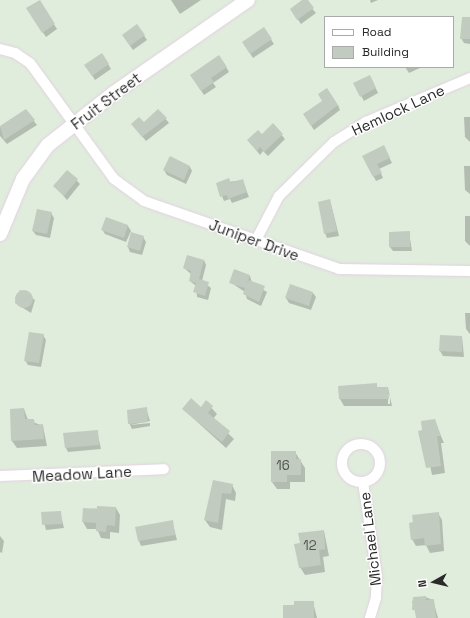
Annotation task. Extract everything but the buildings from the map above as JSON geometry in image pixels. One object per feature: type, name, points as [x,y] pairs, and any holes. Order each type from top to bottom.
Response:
[{"type":"street","name":"Fruit Street","points":[[0,234],[34,160],[75,124],[248,0]]},
{"type":"street","name":"Juniper Drive","points":[[0,49],[15,53],[30,63],[114,179],[129,192],[165,209],[339,269],[470,271]]},
{"type":"street","name":"Hemlock Lane","points":[[256,240],[279,196],[334,142],[366,122],[470,78]]},
{"type":"street","name":"Meadow Lane","points":[[0,476],[164,469]]},
{"type":"street","name":"Michael Lane","points":[[363,482],[377,576],[376,598],[370,618]]}]
